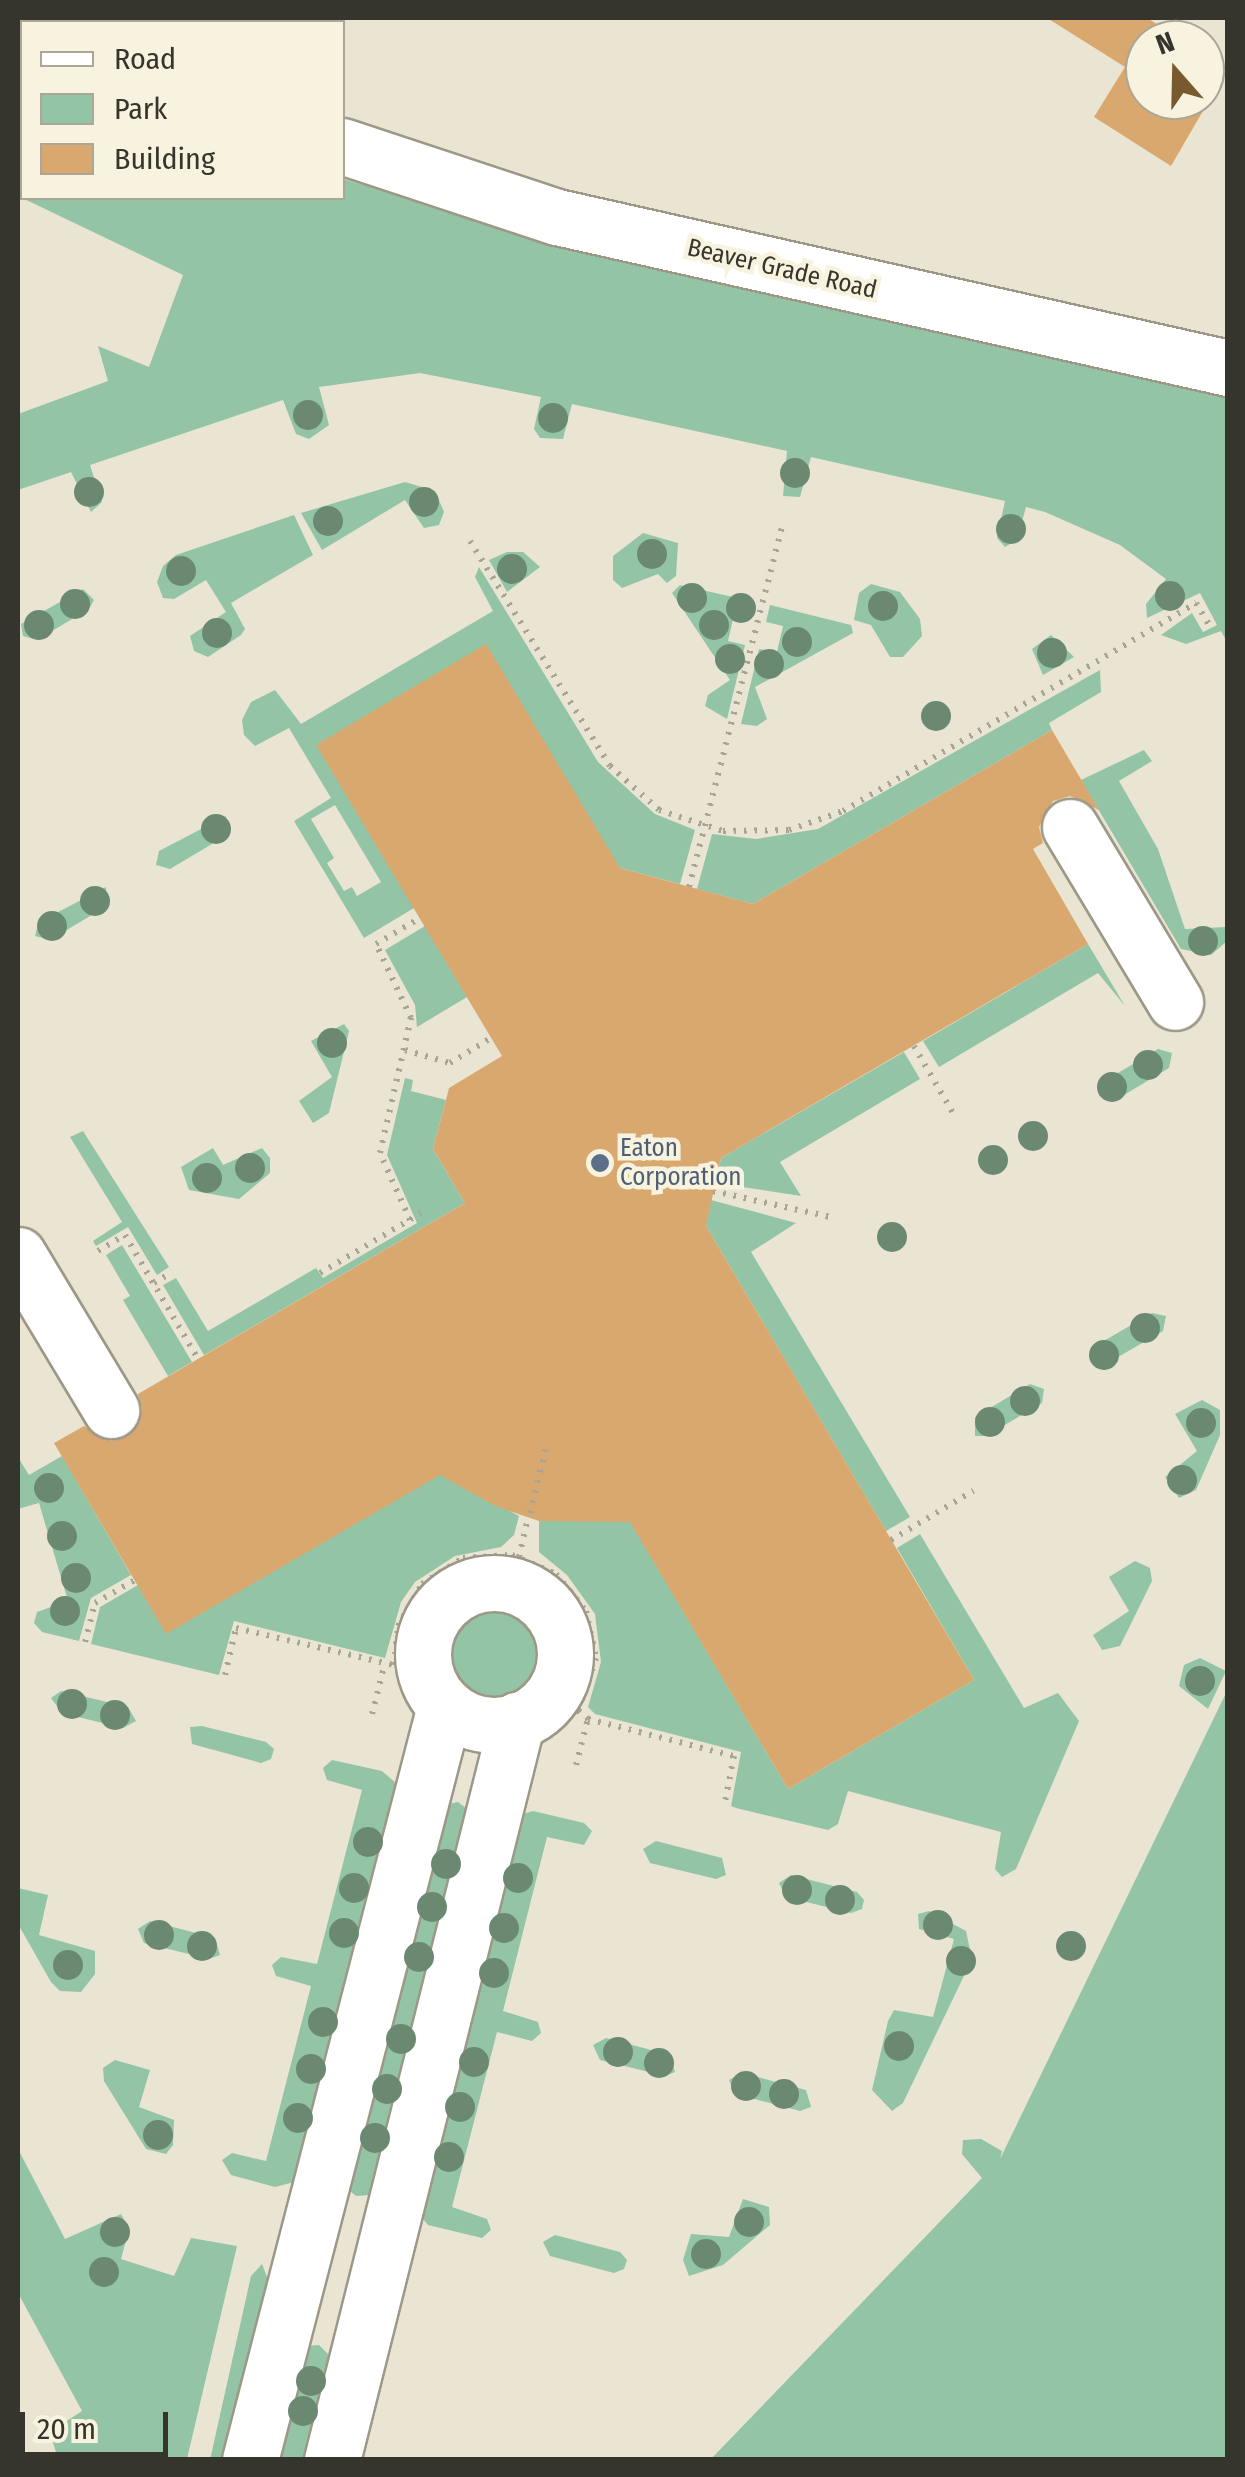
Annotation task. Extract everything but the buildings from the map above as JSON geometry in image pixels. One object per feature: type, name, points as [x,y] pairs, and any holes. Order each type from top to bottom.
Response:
[{"type":"main road","name":"Beaver Grade Road","points":[[345,147],[557,217],[1228,368]]},
{"type":"main road","points":[[1070,827],[1175,1002]]},
{"type":"main road","points":[[18,1255],[111,1410]]},
{"type":"main road","points":[[501,1583],[545,1604],[564,1644],[557,1688],[543,1706],[517,1720],[480,1724],[445,1706],[428,1683],[425,1634],[454,1595],[501,1583]]},
{"type":"main road","points":[[250,2460],[445,1706]]},
{"type":"main road","points":[[332,2460],[517,1720]]},
{"type":"path","points":[[689,887],[782,527]]},
{"type":"path","points":[[470,541],[610,766],[659,810],[705,826],[756,832],[818,822],[1196,603],[1210,628]]},
{"type":"path","points":[[410,1220],[380,1153],[405,1050],[409,1007],[376,944],[420,918]]},
{"type":"path","points":[[405,1050],[450,1063],[492,1038]]},
{"type":"path","points":[[914,1046],[953,1113]]},
{"type":"path","points":[[714,1191],[830,1217]]},
{"type":"path","points":[[320,1274],[421,1213]]},
{"type":"path","points":[[98,1251],[125,1235],[198,1359]]},
{"type":"path","points":[[154,1283],[172,1272]]},
{"type":"path","points":[[519,1557],[547,1444]]},
{"type":"path","points":[[891,1540],[973,1491]]},
{"type":"path","points":[[225,1674],[236,1628],[384,1666],[394,1665],[404,1610],[434,1574],[480,1555],[519,1557],[556,1574],[586,1611],[596,1658],[578,1711],[588,1719],[734,1756],[725,1802]]},
{"type":"path","points":[[85,1642],[96,1603],[134,1580]]},
{"type":"path","points":[[372,1714],[384,1666]]},
{"type":"path","points":[[576,1765],[588,1719]]},
{"type":"green space","points":[[18,18],[35,20],[20,20],[18,196]]},
{"type":"green space","points":[[345,180],[633,262],[1227,396],[1227,642],[1221,631],[1186,644],[1161,635],[1192,613],[1203,632],[1217,625],[1200,593],[1147,618],[1146,604],[1166,579],[1120,545],[1045,512],[1026,507],[1017,540],[1005,547],[997,538],[1005,501],[811,457],[800,497],[783,496],[787,451],[572,404],[563,439],[540,438],[534,429],[541,397],[420,373],[319,387],[329,425],[309,439],[296,434],[283,400],[90,465],[102,502],[91,512],[71,472],[18,490],[18,414],[108,381],[98,346],[149,367],[183,275],[26,200],[345,200]]},
{"type":"green space","points":[[405,482],[435,491],[444,512],[439,525],[424,528],[405,500],[322,550],[301,513]]},
{"type":"green space","points":[[294,515],[313,555],[231,603],[245,629],[241,635],[208,657],[194,651],[190,636],[226,612],[206,580],[174,599],[163,598],[157,582],[163,566],[176,555]]},
{"type":"green space","points":[[643,533],[678,543],[676,576],[667,583],[658,574],[622,588],[613,580],[613,556]]},
{"type":"green space","points":[[507,552],[523,552],[540,567],[507,592],[489,560]]},
{"type":"green space","points":[[479,567],[598,762],[655,814],[695,830],[680,884],[620,868],[414,908],[364,938],[294,821],[331,798],[289,728],[255,746],[244,735],[242,720],[251,702],[275,690],[301,724],[493,611],[475,577]],"holes":[[[335,805],[381,882],[357,896],[352,887],[344,891],[327,863],[334,858],[311,819]]]},
{"type":"green space","points":[[871,584],[900,592],[920,619],[922,636],[903,657],[890,657],[871,625],[854,620],[859,593]]},
{"type":"green space","points":[[680,585],[755,602],[751,618],[734,615],[728,641],[745,645],[727,719],[705,706],[708,695],[730,680],[672,593]]},
{"type":"green space","points":[[83,589],[94,600],[89,609],[37,640],[23,636],[21,624]]},
{"type":"green space","points":[[770,605],[851,625],[853,633],[755,687],[767,719],[757,726],[741,724],[759,649],[777,652],[783,626],[766,622]]},
{"type":"green space","points":[[1051,635],[1074,657],[1043,675],[1032,649]]},
{"type":"green space","points":[[1100,670],[1101,692],[1049,723],[1052,730],[753,904],[697,889],[712,834],[756,839],[818,829]]},
{"type":"green space","points":[[1144,750],[1152,761],[1119,781],[1158,849],[1185,929],[1226,927],[1226,942],[1211,955],[1181,949],[1081,780]]},
{"type":"green space","points":[[226,816],[227,835],[170,869],[156,865],[159,851]]},
{"type":"green space","points":[[106,887],[107,906],[50,940],[35,936],[39,922]]},
{"type":"green space","points":[[425,926],[467,997],[417,1027],[415,1005],[385,950]]},
{"type":"green space","points":[[1088,944],[1125,1006],[1098,973],[939,1067],[923,1041]]},
{"type":"green space","points":[[344,1024],[349,1031],[329,1113],[313,1123],[299,1101],[332,1077],[311,1041]]},
{"type":"green space","points":[[1158,1049],[1172,1053],[1169,1068],[1114,1101],[1099,1096],[1103,1082]]},
{"type":"green space","points":[[904,1052],[920,1079],[780,1162],[801,1196],[716,1183],[721,1158]]},
{"type":"green space","points":[[405,1078],[413,1080],[411,1091],[446,1100],[433,1149],[465,1203],[204,1355],[163,1285],[176,1278],[208,1331],[316,1268],[323,1278],[417,1223],[387,1155]]},
{"type":"green space","points":[[83,1131],[169,1267],[157,1275],[128,1227],[96,1246],[93,1241],[122,1222],[70,1137]]},
{"type":"green space","points":[[213,1148],[223,1165],[262,1148],[270,1158],[270,1173],[239,1199],[189,1190],[181,1167]]},
{"type":"green space","points":[[711,1200],[796,1223],[751,1252],[910,1517],[886,1531],[706,1226]]},
{"type":"green space","points":[[122,1245],[192,1362],[168,1376],[123,1300],[130,1296],[106,1255]]},
{"type":"green space","points":[[1152,1313],[1166,1316],[1163,1331],[1106,1364],[1092,1360],[1095,1346]]},
{"type":"green space","points":[[1030,1384],[1044,1389],[1042,1403],[986,1436],[975,1436],[975,1417]]},
{"type":"green space","points":[[1202,1400],[1220,1410],[1220,1435],[1196,1490],[1179,1498],[1165,1477],[1197,1451],[1175,1414]]},
{"type":"green space","points":[[62,1456],[131,1575],[91,1598],[79,1641],[42,1632],[34,1623],[37,1612],[68,1601],[39,1503],[18,1509],[18,1457],[29,1475]]},
{"type":"green space","points":[[439,1472],[519,1516],[514,1535],[501,1547],[455,1556],[415,1582],[401,1602],[385,1658],[234,1621],[219,1675],[91,1644],[100,1607],[138,1585]]},
{"type":"green space","points":[[539,1521],[630,1521],[788,1789],[974,1680],[897,1548],[920,1534],[1024,1708],[1058,1693],[1079,1721],[1016,1869],[1002,1877],[995,1869],[1001,1832],[848,1791],[838,1824],[828,1830],[736,1808],[731,1806],[741,1752],[595,1714],[588,1707],[601,1662],[595,1614],[567,1575],[539,1552]]},
{"type":"green space","points":[[1135,1561],[1150,1568],[1152,1581],[1120,1646],[1102,1650],[1093,1635],[1129,1611],[1109,1577]]},
{"type":"green space","points":[[495,1611],[520,1618],[532,1630],[539,1655],[532,1680],[520,1692],[495,1699],[470,1692],[458,1680],[451,1655],[458,1630],[470,1618]]},
{"type":"green space","points":[[1200,1658],[1226,1671],[1208,1709],[1179,1686],[1184,1665]]},
{"type":"green space","points":[[61,1691],[128,1707],[136,1721],[123,1728],[62,1713],[51,1698]]},
{"type":"green space","points":[[1227,1691],[1227,2459],[711,2459],[982,2178],[962,2154],[963,2140],[981,2139],[1002,2151],[1000,2159]]},
{"type":"green space","points":[[202,1726],[266,1742],[274,1749],[271,1759],[261,1763],[192,1744],[190,1727]]},
{"type":"green space","points":[[332,1760],[382,1771],[397,1784],[294,2182],[275,2187],[231,2175],[222,2160],[232,2153],[266,2161],[311,1986],[276,1976],[272,1965],[281,1957],[317,1964],[362,1790],[327,1780],[323,1768]]},
{"type":"green space","points":[[458,1802],[471,1812],[371,2195],[356,2196],[345,2187],[444,1805]]},
{"type":"green space","points":[[533,1811],[584,1823],[592,1831],[584,1845],[547,1837],[503,2011],[538,2022],[541,2033],[532,2041],[497,2032],[452,2207],[487,2219],[491,2230],[482,2238],[428,2225],[418,2213],[519,1815]]},
{"type":"green space","points":[[656,1841],[722,1858],[726,1875],[716,1879],[650,1863],[643,1849]]},
{"type":"green space","points":[[791,1875],[857,1892],[864,1900],[862,1909],[851,1913],[786,1897],[779,1883]]},
{"type":"green space","points":[[18,1888],[48,1895],[39,1935],[95,1951],[95,1974],[81,1992],[60,1991],[51,1982],[18,1924]]},
{"type":"green space","points":[[929,1911],[966,1931],[972,1959],[903,2103],[892,2111],[872,2090],[888,2021],[894,2010],[933,2017],[954,1939],[919,1929],[918,1914]]},
{"type":"green space","points":[[150,1921],[215,1938],[220,1955],[209,1959],[144,1943],[138,1929]]},
{"type":"green space","points":[[606,2038],[670,2055],[675,2072],[665,2076],[600,2060],[593,2045]]},
{"type":"green space","points":[[115,2060],[150,2070],[139,2107],[174,2120],[173,2145],[166,2154],[146,2149],[104,2081],[103,2068]]},
{"type":"green space","points":[[742,2073],[806,2090],[811,2107],[800,2111],[735,2094],[729,2080]]},
{"type":"green space","points":[[18,2149],[65,2239],[121,2214],[129,2229],[121,2259],[174,2276],[191,2238],[237,2246],[187,2459],[58,2459],[50,2432],[82,2411],[18,2293]]},
{"type":"green space","points":[[743,2199],[769,2207],[770,2225],[723,2265],[689,2276],[683,2260],[691,2234],[729,2237]]},
{"type":"green space","points":[[555,2235],[620,2252],[627,2260],[624,2269],[614,2273],[550,2256],[543,2242]]},
{"type":"green space","points":[[262,2264],[269,2282],[228,2459],[210,2460],[251,2276]]},
{"type":"green space","points":[[319,2345],[332,2358],[308,2459],[272,2460],[306,2346]]},
{"type":"place","name":"Eaton Corporation","points":[[600,1163]]}]
